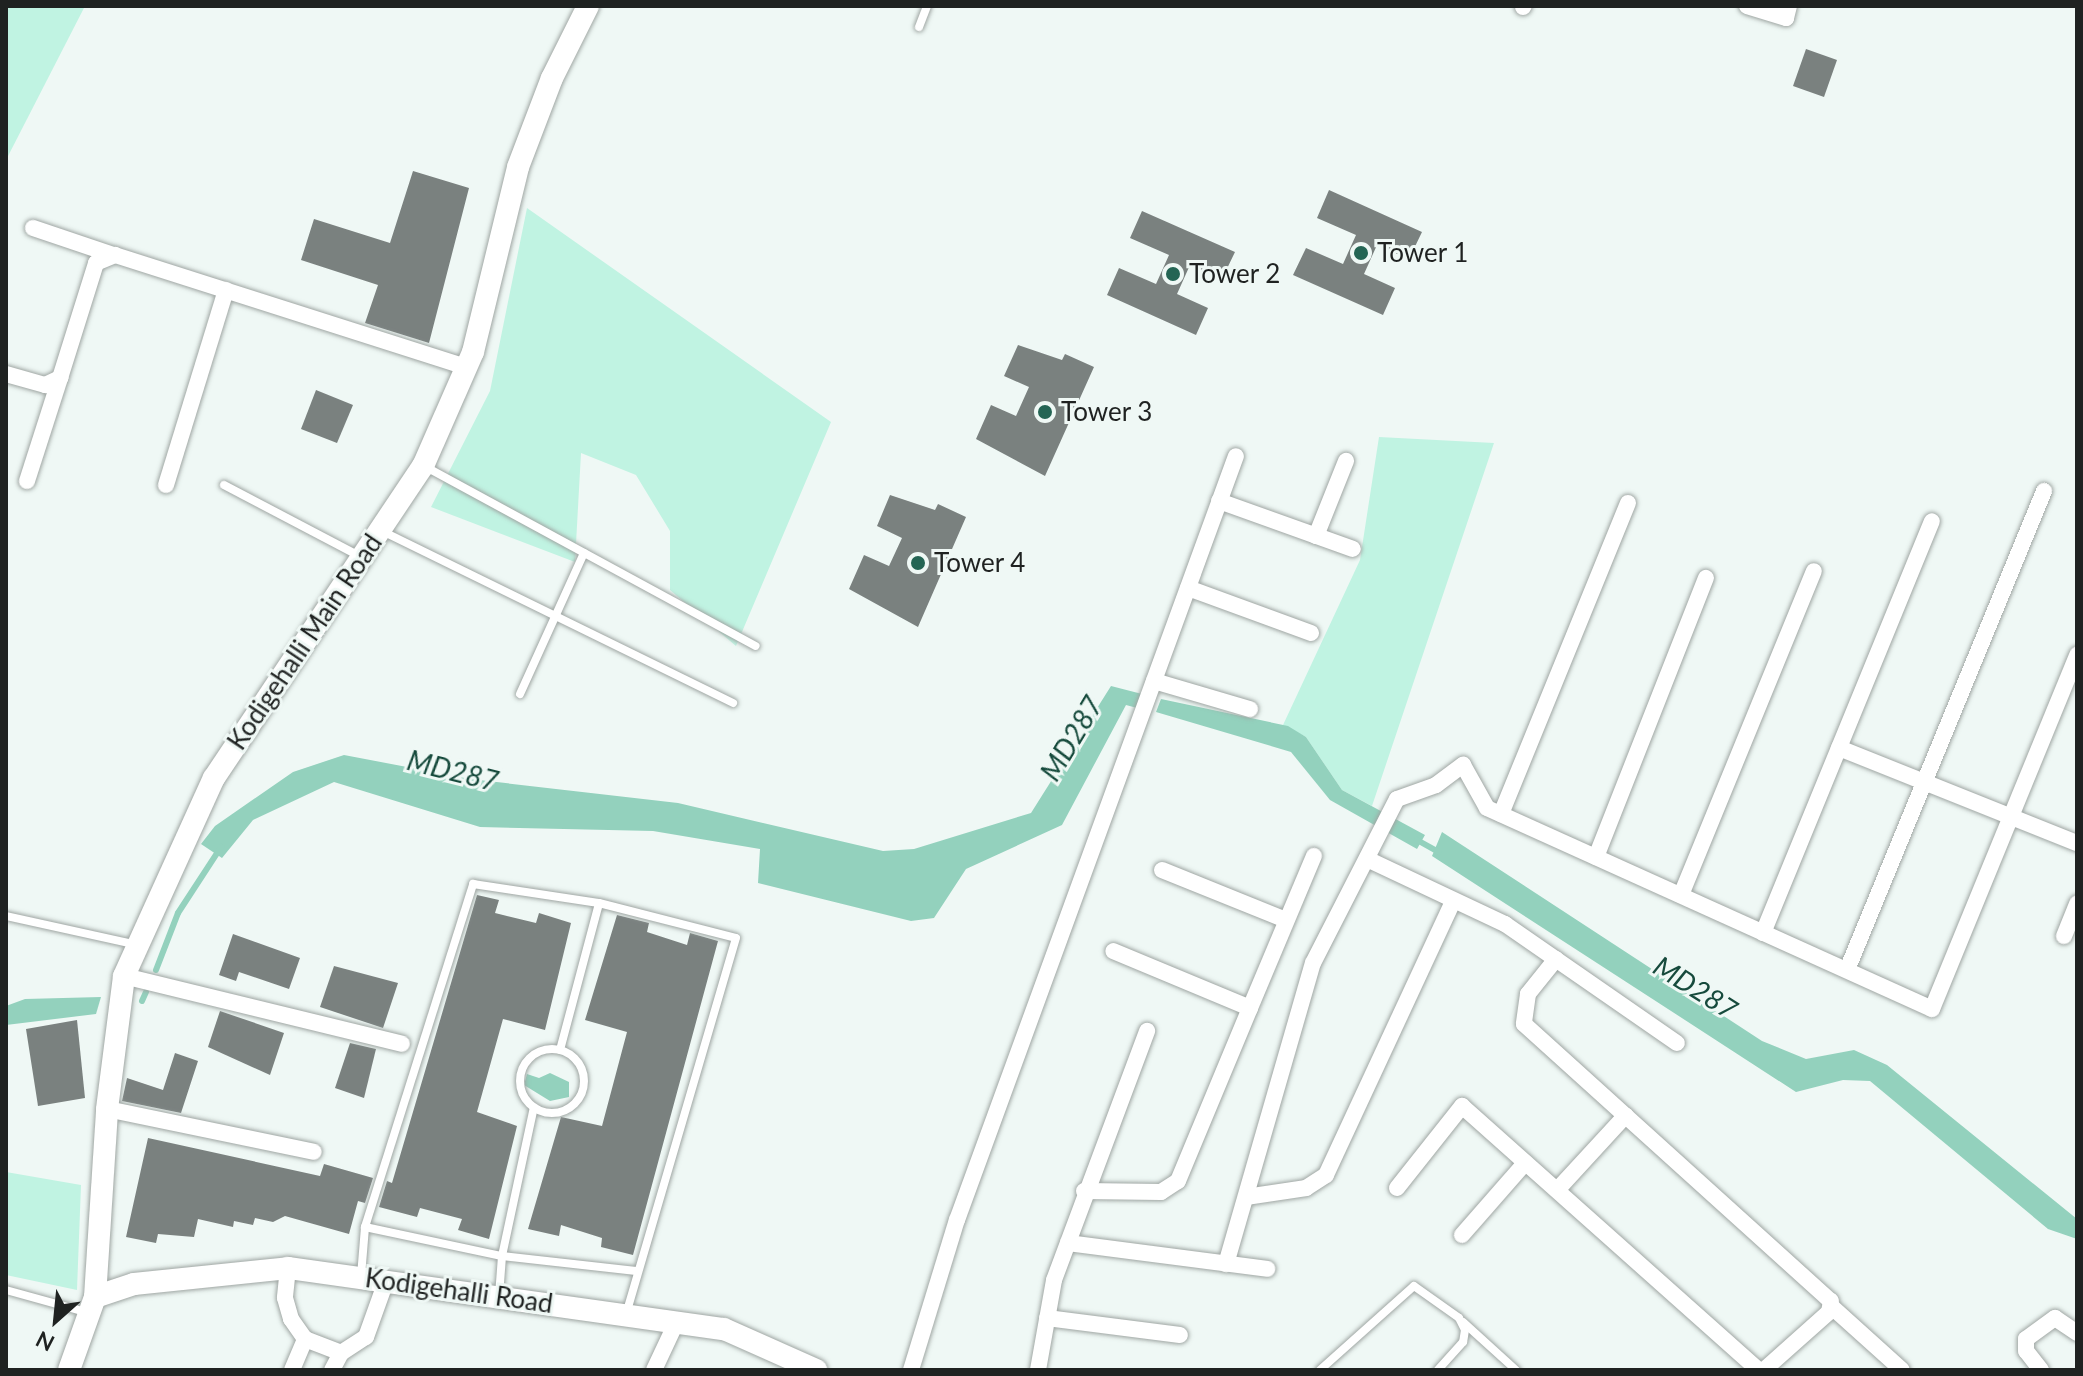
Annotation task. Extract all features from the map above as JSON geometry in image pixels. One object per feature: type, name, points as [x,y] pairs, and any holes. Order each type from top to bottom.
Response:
[{"type":"street","name":"Kodigehalli Main Road","points":[[69,1370],[90,1304],[107,1109],[124,976],[214,778],[423,466],[467,367],[518,167],[552,78],[588,6]]},
{"type":"street","points":[[1747,6],[1786,18],[1789,6]]},
{"type":"street","points":[[33,228],[467,367]]},
{"type":"street","points":[[27,481],[96,263],[115,255]]},
{"type":"street","points":[[166,485],[226,290]]},
{"type":"street","points":[[6,374],[45,385],[60,378]]},
{"type":"street","points":[[911,1370],[957,1220],[1236,456]]},
{"type":"street","points":[[1316,536],[1346,461]]},
{"type":"street","points":[[1847,970],[2044,491]]},
{"type":"street","points":[[1219,501],[1353,549]]},
{"type":"street","points":[[1501,814],[1628,503]]},
{"type":"street","points":[[1763,933],[1932,521]]},
{"type":"street","points":[[1681,895],[1814,571]]},
{"type":"street","points":[[1596,857],[1706,578]]},
{"type":"street","points":[[1188,588],[1311,633]]},
{"type":"street","points":[[1226,1264],[1313,963],[1397,799],[1436,785],[1463,765],[1487,808],[1932,1009],[2077,655]]},
{"type":"street","points":[[1154,681],[1250,709]]},
{"type":"street","points":[[1839,748],[2077,843]]},
{"type":"street","points":[[1371,851],[1453,901],[1505,924],[1677,1043]]},
{"type":"street","points":[[1084,1191],[1161,1192],[1178,1181],[1314,856]]},
{"type":"street","points":[[1162,870],[1286,920]]},
{"type":"street","points":[[1246,1197],[1306,1188],[1326,1175],[1453,901]]},
{"type":"street","points":[[2064,936],[2077,903]]},
{"type":"street","points":[[1113,951],[1250,1008]]},
{"type":"street","points":[[1556,959],[1528,994],[1524,1024],[1827,1296],[1832,1307],[1902,1370]]},
{"type":"street","points":[[124,976],[402,1044]]},
{"type":"street","points":[[1038,1370],[1047,1318],[1084,1191],[1147,1031]]},
{"type":"street","points":[[1397,1188],[1462,1106],[1761,1370],[1832,1307]]},
{"type":"street","points":[[107,1109],[314,1152]]},
{"type":"street","points":[[1558,1189],[1626,1115]]},
{"type":"street","points":[[1462,1235],[1525,1163]]},
{"type":"street","points":[[1068,1243],[1267,1269]]},
{"type":"street","points":[[288,1268],[285,1298],[305,1339],[341,1353]]},
{"type":"street","name":"Kodigehalli Road","points":[[90,1304],[134,1284],[288,1268],[724,1329],[788,1364],[816,1370]]},
{"type":"street","points":[[332,1370],[341,1353],[366,1337],[386,1281]]},
{"type":"street","points":[[1047,1318],[1180,1335]]},
{"type":"street","points":[[2041,1370],[2026,1351],[2026,1339],[2055,1318],[2077,1333]]},
{"type":"street","points":[[654,1370],[677,1321]]},
{"type":"street","points":[[292,1370],[305,1339]]},
{"type":"lane","points":[[919,27],[927,6]]},
{"type":"lane","points":[[423,466],[756,646]]},
{"type":"lane","points":[[224,485],[362,557]]},
{"type":"lane","points":[[380,530],[733,703]]},
{"type":"lane","points":[[520,694],[584,553]]},
{"type":"lane","points":[[361,1277],[365,1227],[473,884],[599,903],[736,938],[636,1271],[626,1314]]},
{"type":"lane","points":[[560,1050],[599,903]]},
{"type":"lane","points":[[6,916],[139,945]]},
{"type":"lane","points":[[560,1050],[583,1070],[579,1099],[554,1113],[534,1107],[521,1089],[523,1068],[538,1052],[560,1050]]},
{"type":"lane","points":[[499,1297],[502,1256],[534,1107]]},
{"type":"lane","points":[[365,1227],[502,1256],[636,1271]]},
{"type":"lane","points":[[1320,1370],[1414,1286],[1459,1318],[1516,1370]]},
{"type":"lane","points":[[6,1290],[90,1304]]},
{"type":"lane","points":[[1438,1370],[1463,1342],[1465,1330],[1459,1318]]},
{"type":"shaded area","points":[[6,6],[85,6],[6,160]]},
{"type":"shaded area","points":[[527,208],[831,422],[736,646],[670,590],[670,531],[636,475],[581,453],[575,562],[431,507],[490,391]]},
{"type":"shaded area","points":[[1379,437],[1494,443],[1372,806],[1342,790],[1306,737],[1283,725],[1360,560]]},
{"type":"shaded area","points":[[1111,686],[1142,694],[1137,708],[1126,705],[1062,825],[966,869],[934,918],[911,921],[758,883],[760,849],[653,831],[480,827],[334,782],[253,820],[222,858],[201,844],[215,826],[293,772],[344,755],[470,779],[678,803],[883,851],[914,849],[1031,813]]},
{"type":"shaded area","points":[[1161,699],[1288,726],[1306,737],[1342,790],[1425,835],[1417,849],[1330,800],[1291,752],[1156,712]]},
{"type":"shaded area","points":[[1442,832],[1762,1041],[1806,1059],[1854,1050],[1887,1065],[2077,1219],[2077,1239],[2048,1229],[1870,1081],[1843,1080],[1796,1092],[1432,856]]},
{"type":"shaded area","points":[[101,997],[96,1014],[6,1025],[6,1006],[25,999]]},
{"type":"shaded area","points":[[550,1073],[569,1082],[569,1097],[550,1101],[524,1085],[527,1074],[539,1078]]},
{"type":"shaded area","points":[[6,1172],[81,1185],[77,1290],[6,1275]]},
{"type":"building","points":[[1806,49],[1837,60],[1824,97],[1793,86]]},
{"type":"building","points":[[413,171],[469,188],[429,343],[365,323],[378,285],[301,260],[314,219],[390,243]]},
{"type":"building","name":"Tower 1","points":[[1329,190],[1422,232],[1409,259],[1377,245],[1364,274],[1395,288],[1383,315],[1293,275],[1306,248],[1343,264],[1356,235],[1317,218]]},
{"type":"building","name":"Tower 2","points":[[1142,211],[1235,252],[1222,279],[1190,265],[1177,294],[1208,308],[1196,335],[1107,295],[1119,268],[1156,284],[1169,255],[1130,238]]},
{"type":"building","name":"Tower 3","points":[[1018,345],[1062,360],[1065,354],[1094,367],[1045,476],[976,439],[991,405],[1016,416],[1029,387],[1004,376]]},
{"type":"building","points":[[316,390],[353,405],[337,443],[301,429]]},
{"type":"building","name":"Tower 4","points":[[890,495],[935,510],[938,504],[966,517],[918,627],[849,589],[864,555],[889,566],[902,538],[877,526]]},
{"type":"building","points":[[477,895],[499,900],[495,913],[536,923],[539,913],[571,923],[545,1030],[503,1019],[477,1112],[517,1126],[489,1239],[458,1230],[462,1219],[420,1208],[417,1217],[379,1207],[387,1181],[392,1183]]},
{"type":"building","points":[[617,915],[649,923],[647,932],[687,945],[690,933],[718,941],[633,1255],[601,1247],[602,1238],[561,1225],[559,1236],[528,1229],[561,1117],[602,1126],[627,1032],[585,1020]]},
{"type":"building","points":[[233,934],[300,958],[289,989],[239,972],[236,981],[219,975]]},
{"type":"building","points":[[334,966],[398,983],[383,1028],[320,1007]]},
{"type":"building","points":[[220,1011],[284,1033],[270,1075],[208,1047]]},
{"type":"building","points":[[77,1020],[85,1098],[38,1106],[26,1029]]},
{"type":"building","points":[[350,1043],[376,1049],[364,1098],[335,1088]]},
{"type":"building","points":[[175,1053],[198,1061],[181,1113],[122,1101],[127,1078],[163,1090]]},
{"type":"building","points":[[148,1138],[320,1176],[324,1164],[373,1178],[365,1203],[358,1201],[349,1234],[285,1216],[273,1222],[255,1218],[253,1225],[234,1221],[233,1227],[198,1219],[194,1237],[158,1234],[156,1243],[126,1237]]},
{"type":"waterway","name":"MD287","points":[[1417,840],[1439,852]]},
{"type":"waterway","name":"MD287","points":[[156,970],[178,913],[221,847]]},
{"type":"waterway","points":[[142,1001],[146,992]]},
{"type":"place","name":"Tower 1","points":[[1361,253]]},
{"type":"place","name":"Tower 2","points":[[1173,274]]},
{"type":"place","name":"Tower 3","points":[[1045,412]]},
{"type":"place","name":"Tower 4","points":[[918,563]]}]
